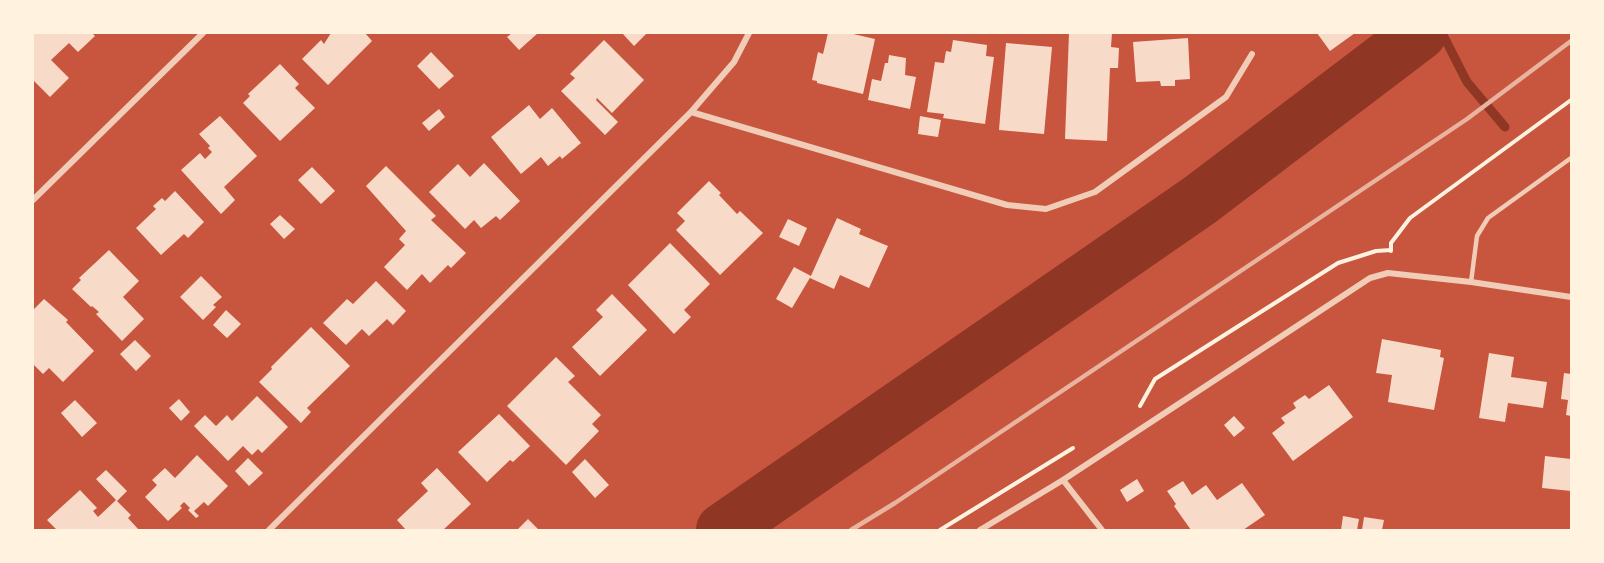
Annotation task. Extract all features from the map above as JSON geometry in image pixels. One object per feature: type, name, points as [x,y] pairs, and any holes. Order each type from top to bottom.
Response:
[{"type":"street","points":[[33,200],[203,33]]},
{"type":"street","points":[[269,530],[691,112],[734,62],[749,33]]},
{"type":"street","points":[[691,112],[1007,205],[1046,209],[1095,192],[1226,97],[1252,54]]},
{"type":"street","points":[[980,530],[1063,480],[1370,278],[1388,273],[1471,282],[1571,297]]},
{"type":"street","points":[[1063,480],[1102,530]]},
{"type":"lane","points":[[1471,282],[1478,236],[1488,218],[1571,158]]},
{"type":"path","points":[[1389,258],[1391,243],[1410,218],[1571,100]]},
{"type":"path","points":[[1139,408],[1155,379],[1338,263],[1376,251],[1391,250]]},
{"type":"path","points":[[940,530],[1079,444]]},
{"type":"building","points":[[33,33],[92,33],[95,36],[78,52],[69,43],[51,60],[69,78],[50,97],[33,80]]},
{"type":"building","points":[[331,33],[365,33],[372,41],[328,85],[302,59],[321,40],[324,44]]},
{"type":"building","points":[[512,33],[538,33],[519,50],[507,37]]},
{"type":"building","points":[[622,33],[647,33],[634,46]]},
{"type":"building","points":[[828,33],[849,33],[875,39],[863,94],[812,80],[818,52],[823,54]]},
{"type":"building","points":[[1069,33],[1112,33],[1111,47],[1119,48],[1118,68],[1110,68],[1107,141],[1065,139]]},
{"type":"building","points":[[1317,33],[1355,33],[1330,51]]},
{"type":"building","points":[[1188,38],[1190,79],[1175,80],[1175,86],[1161,86],[1160,81],[1136,82],[1133,42]]},
{"type":"building","points":[[604,40],[644,80],[612,113],[597,98],[596,100],[618,122],[605,135],[561,91],[575,78],[570,74]]},
{"type":"building","points":[[953,40],[987,45],[986,56],[994,57],[985,124],[943,118],[944,114],[927,112],[935,62],[944,63],[946,51],[951,52]]},
{"type":"building","points":[[1006,43],[1052,47],[1044,134],[999,130]]},
{"type":"building","points":[[431,52],[454,76],[439,89],[417,66]]},
{"type":"building","points":[[889,55],[906,58],[905,75],[916,77],[910,109],[868,100],[872,79],[881,81]]},
{"type":"building","points":[[280,64],[299,84],[295,88],[315,108],[280,141],[243,103],[250,96],[248,94]]},
{"type":"building","points":[[529,105],[540,119],[552,108],[581,143],[562,159],[560,156],[548,166],[541,157],[521,174],[491,137]]},
{"type":"building","points":[[439,109],[445,117],[429,131],[422,123]]},
{"type":"building","points":[[220,116],[257,156],[224,187],[235,200],[221,214],[181,170],[200,153],[205,159],[212,152],[208,148],[210,146],[199,134]]},
{"type":"building","points":[[920,116],[941,120],[938,137],[918,134]]},
{"type":"building","points":[[484,163],[520,201],[500,220],[496,216],[481,228],[474,220],[465,229],[429,192],[458,164],[470,177]]},
{"type":"building","points":[[386,166],[436,216],[431,220],[466,253],[451,268],[448,265],[430,283],[422,274],[407,290],[384,267],[405,245],[399,239],[406,231],[366,186]]},
{"type":"building","points":[[312,167],[335,191],[321,204],[298,180]]},
{"type":"building","points":[[709,181],[737,214],[740,211],[763,233],[720,275],[676,230],[685,221],[677,213]]},
{"type":"building","points":[[175,191],[204,222],[188,238],[184,234],[161,255],[136,228],[156,209],[153,206],[162,198],[165,201]]},
{"type":"building","points":[[280,215],[295,229],[284,239],[270,224]]},
{"type":"building","points":[[837,218],[861,229],[859,234],[888,246],[869,288],[840,275],[834,289],[810,278]]},
{"type":"building","points":[[788,219],[807,228],[799,246],[779,237]]},
{"type":"building","points":[[670,243],[710,284],[684,310],[691,317],[674,334],[628,285]]},
{"type":"building","points":[[109,250],[139,281],[123,297],[144,319],[122,341],[96,314],[99,312],[72,289],[81,280],[79,278]]},
{"type":"building","points":[[794,267],[811,276],[792,308],[776,299]]},
{"type":"building","points":[[201,276],[222,297],[213,305],[216,307],[203,320],[180,297]]},
{"type":"building","points":[[376,281],[406,311],[393,325],[387,319],[369,336],[362,329],[346,345],[323,323],[347,299],[353,304]]},
{"type":"building","points":[[612,294],[647,330],[600,376],[572,347],[603,317],[596,310]]},
{"type":"building","points":[[44,299],[68,320],[66,322],[94,351],[63,382],[49,368],[43,374],[33,364],[33,310]]},
{"type":"building","points":[[226,310],[241,324],[227,338],[213,325]]},
{"type":"building","points":[[311,327],[350,366],[307,408],[311,412],[301,423],[259,382]]},
{"type":"building","points":[[1382,339],[1441,350],[1440,357],[1444,358],[1434,410],[1388,402],[1392,375],[1376,373]]},
{"type":"building","points":[[135,340],[151,356],[136,371],[120,354]]},
{"type":"building","points":[[1489,353],[1514,357],[1511,377],[1547,382],[1543,408],[1508,403],[1505,422],[1479,418]]},
{"type":"building","points":[[556,357],[575,376],[568,382],[601,415],[592,424],[599,431],[566,465],[507,406]]},
{"type":"building","points":[[1564,373],[1571,374],[1571,416],[1566,415],[1568,400],[1561,399]]},
{"type":"building","points":[[1329,385],[1353,417],[1293,461],[1272,433],[1285,423],[1281,418],[1296,408],[1293,403],[1305,395],[1309,399]]},
{"type":"building","points":[[257,396],[288,427],[262,453],[258,449],[252,455],[243,446],[228,461],[194,426],[205,415],[216,426],[227,415],[232,421]]},
{"type":"building","points":[[179,399],[190,412],[181,421],[169,408]]},
{"type":"building","points":[[75,400],[97,423],[82,437],[61,413]]},
{"type":"building","points":[[499,414],[530,446],[513,462],[510,460],[487,482],[458,452]]},
{"type":"building","points":[[1234,416],[1245,428],[1234,437],[1224,425]]},
{"type":"building","points":[[197,455],[228,486],[208,506],[204,502],[194,511],[199,516],[196,518],[184,502],[180,506],[182,508],[168,521],[145,497],[157,485],[152,480],[165,468],[175,478]]},
{"type":"building","points":[[1545,456],[1571,459],[1571,491],[1542,488]]},
{"type":"building","points":[[248,458],[263,473],[249,486],[235,471]]},
{"type":"building","points":[[585,459],[609,485],[595,498],[572,472]]},
{"type":"building","points":[[437,468],[471,504],[443,530],[406,530],[397,520],[428,491],[421,483]]},
{"type":"building","points":[[106,470],[127,491],[117,501],[131,515],[128,518],[139,530],[57,530],[47,520],[80,490],[97,508],[93,511],[98,517],[116,500],[96,479]]},
{"type":"building","points":[[1137,479],[1144,491],[1127,502],[1120,490]]},
{"type":"building","points":[[1183,481],[1192,495],[1206,485],[1217,500],[1242,483],[1265,515],[1243,530],[1191,530],[1174,506],[1176,504],[1167,491]]},
{"type":"building","points":[[1343,516],[1359,519],[1357,530],[1341,530]]},
{"type":"building","points":[[1364,517],[1384,520],[1382,530],[1362,530]]},
{"type":"building","points":[[528,519],[539,530],[517,530]]},
{"type":"waterway","points":[[723,530],[1200,200],[1420,33]]},
{"type":"waterway","points":[[1442,33],[1467,82],[1505,127]]},
{"type":"railway","points":[[851,530],[895,503],[1467,119],[1571,41]]}]
